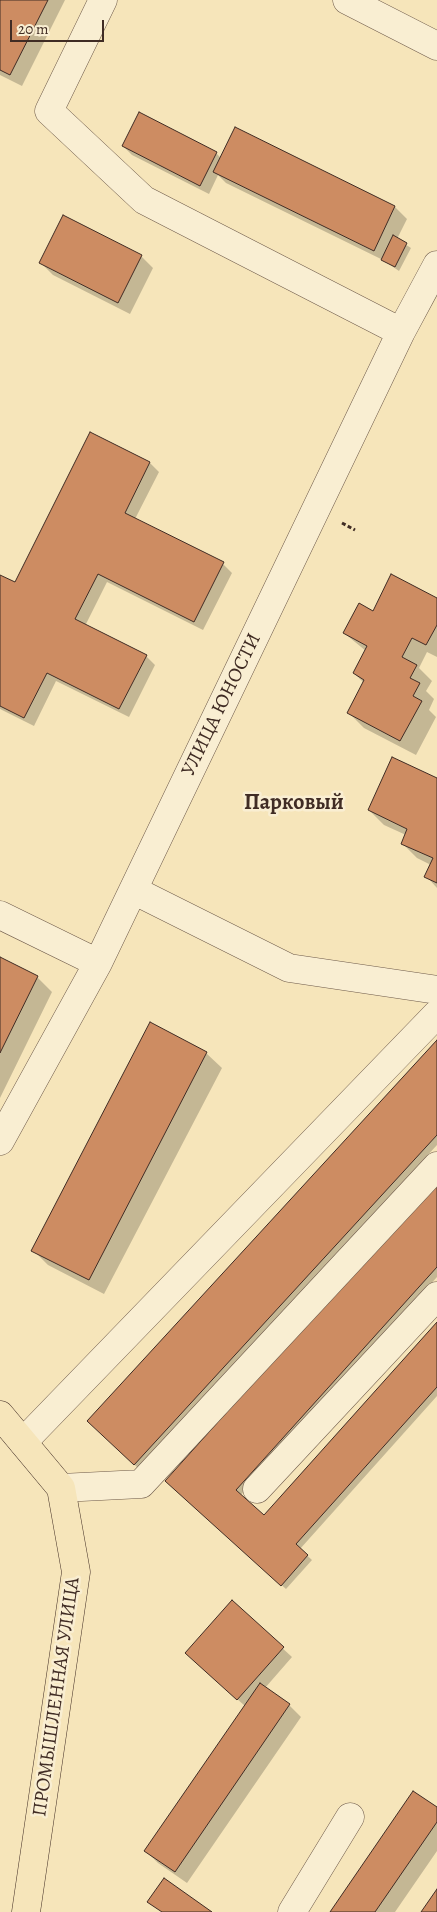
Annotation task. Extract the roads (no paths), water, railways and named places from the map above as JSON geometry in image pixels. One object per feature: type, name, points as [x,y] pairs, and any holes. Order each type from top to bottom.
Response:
[{"type":"main road","name":"ПРОМЫШЛЕННАЯ УЛИЦА","points":[[0,1415],[61,1488],[76,1572],[26,1912]]},
{"type":"street","points":[[104,0],[49,111],[144,200],[401,332]]},
{"type":"street","points":[[347,0],[437,46]]},
{"type":"street","name":"УЛИЦА ЮНОСТИ","points":[[0,1142],[98,963],[401,332],[437,265]]},
{"type":"street","points":[[133,890],[289,968],[437,990]]},
{"type":"street","points":[[0,914],[98,963]]},
{"type":"street","points":[[23,1442],[437,1014]]},
{"type":"street","points":[[61,1488],[141,1484],[437,1166]]},
{"type":"street","points":[[257,1489],[437,1296]]},
{"type":"street","points":[[292,1912],[350,1817]]},
{"type":"district","name":"Парковый","points":[[294,804]]}]
